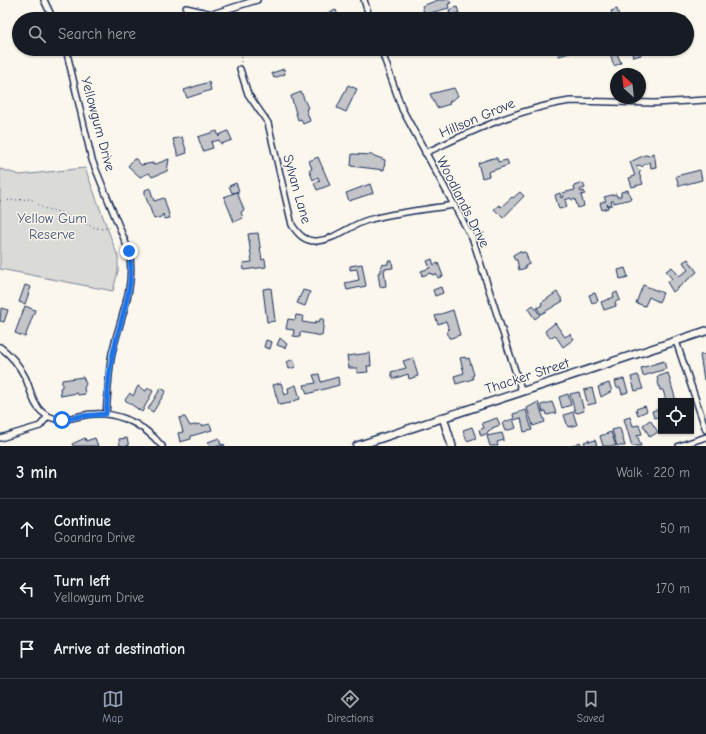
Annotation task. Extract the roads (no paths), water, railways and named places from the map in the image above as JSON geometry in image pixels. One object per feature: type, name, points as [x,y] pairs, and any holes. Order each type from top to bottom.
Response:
[{"type":"street","points":[[44,0],[50,12]]},
{"type":"street","points":[[218,12],[256,0]]},
{"type":"street","points":[[364,0],[368,12]]},
{"type":"street","points":[[186,8],[203,12]]},
{"type":"street","name":"Yellowgum Drive","points":[[68,56],[92,160],[129,251],[131,276],[112,355],[106,414]]},
{"type":"street","name":"Woodlands Drive","points":[[383,56],[402,109],[472,240],[522,392]]},
{"type":"street","name":"Sylvan Lane","points":[[240,69],[248,94],[268,123],[292,225],[298,234],[315,242],[328,239],[367,221],[453,205]]},
{"type":"street","name":"Hillson Grove","points":[[425,154],[492,122],[556,103],[570,101],[667,102],[706,100]]},
{"type":"street","name":"Thacker Street","points":[[357,446],[706,331]]},
{"type":"street","points":[[676,341],[706,430]]},
{"type":"street","points":[[0,347],[18,364],[29,385],[34,402],[39,409],[48,416],[62,420],[81,416],[106,414],[129,419],[148,432],[162,446]]},
{"type":"street","points":[[0,438],[40,426],[48,416]]},
{"type":"street","points":[[443,417],[452,446]]},
{"type":"street","points":[[679,446],[706,437]]},
{"type":"park label","name":"Yellow Gum Reserve","points":[[52,226]]}]
